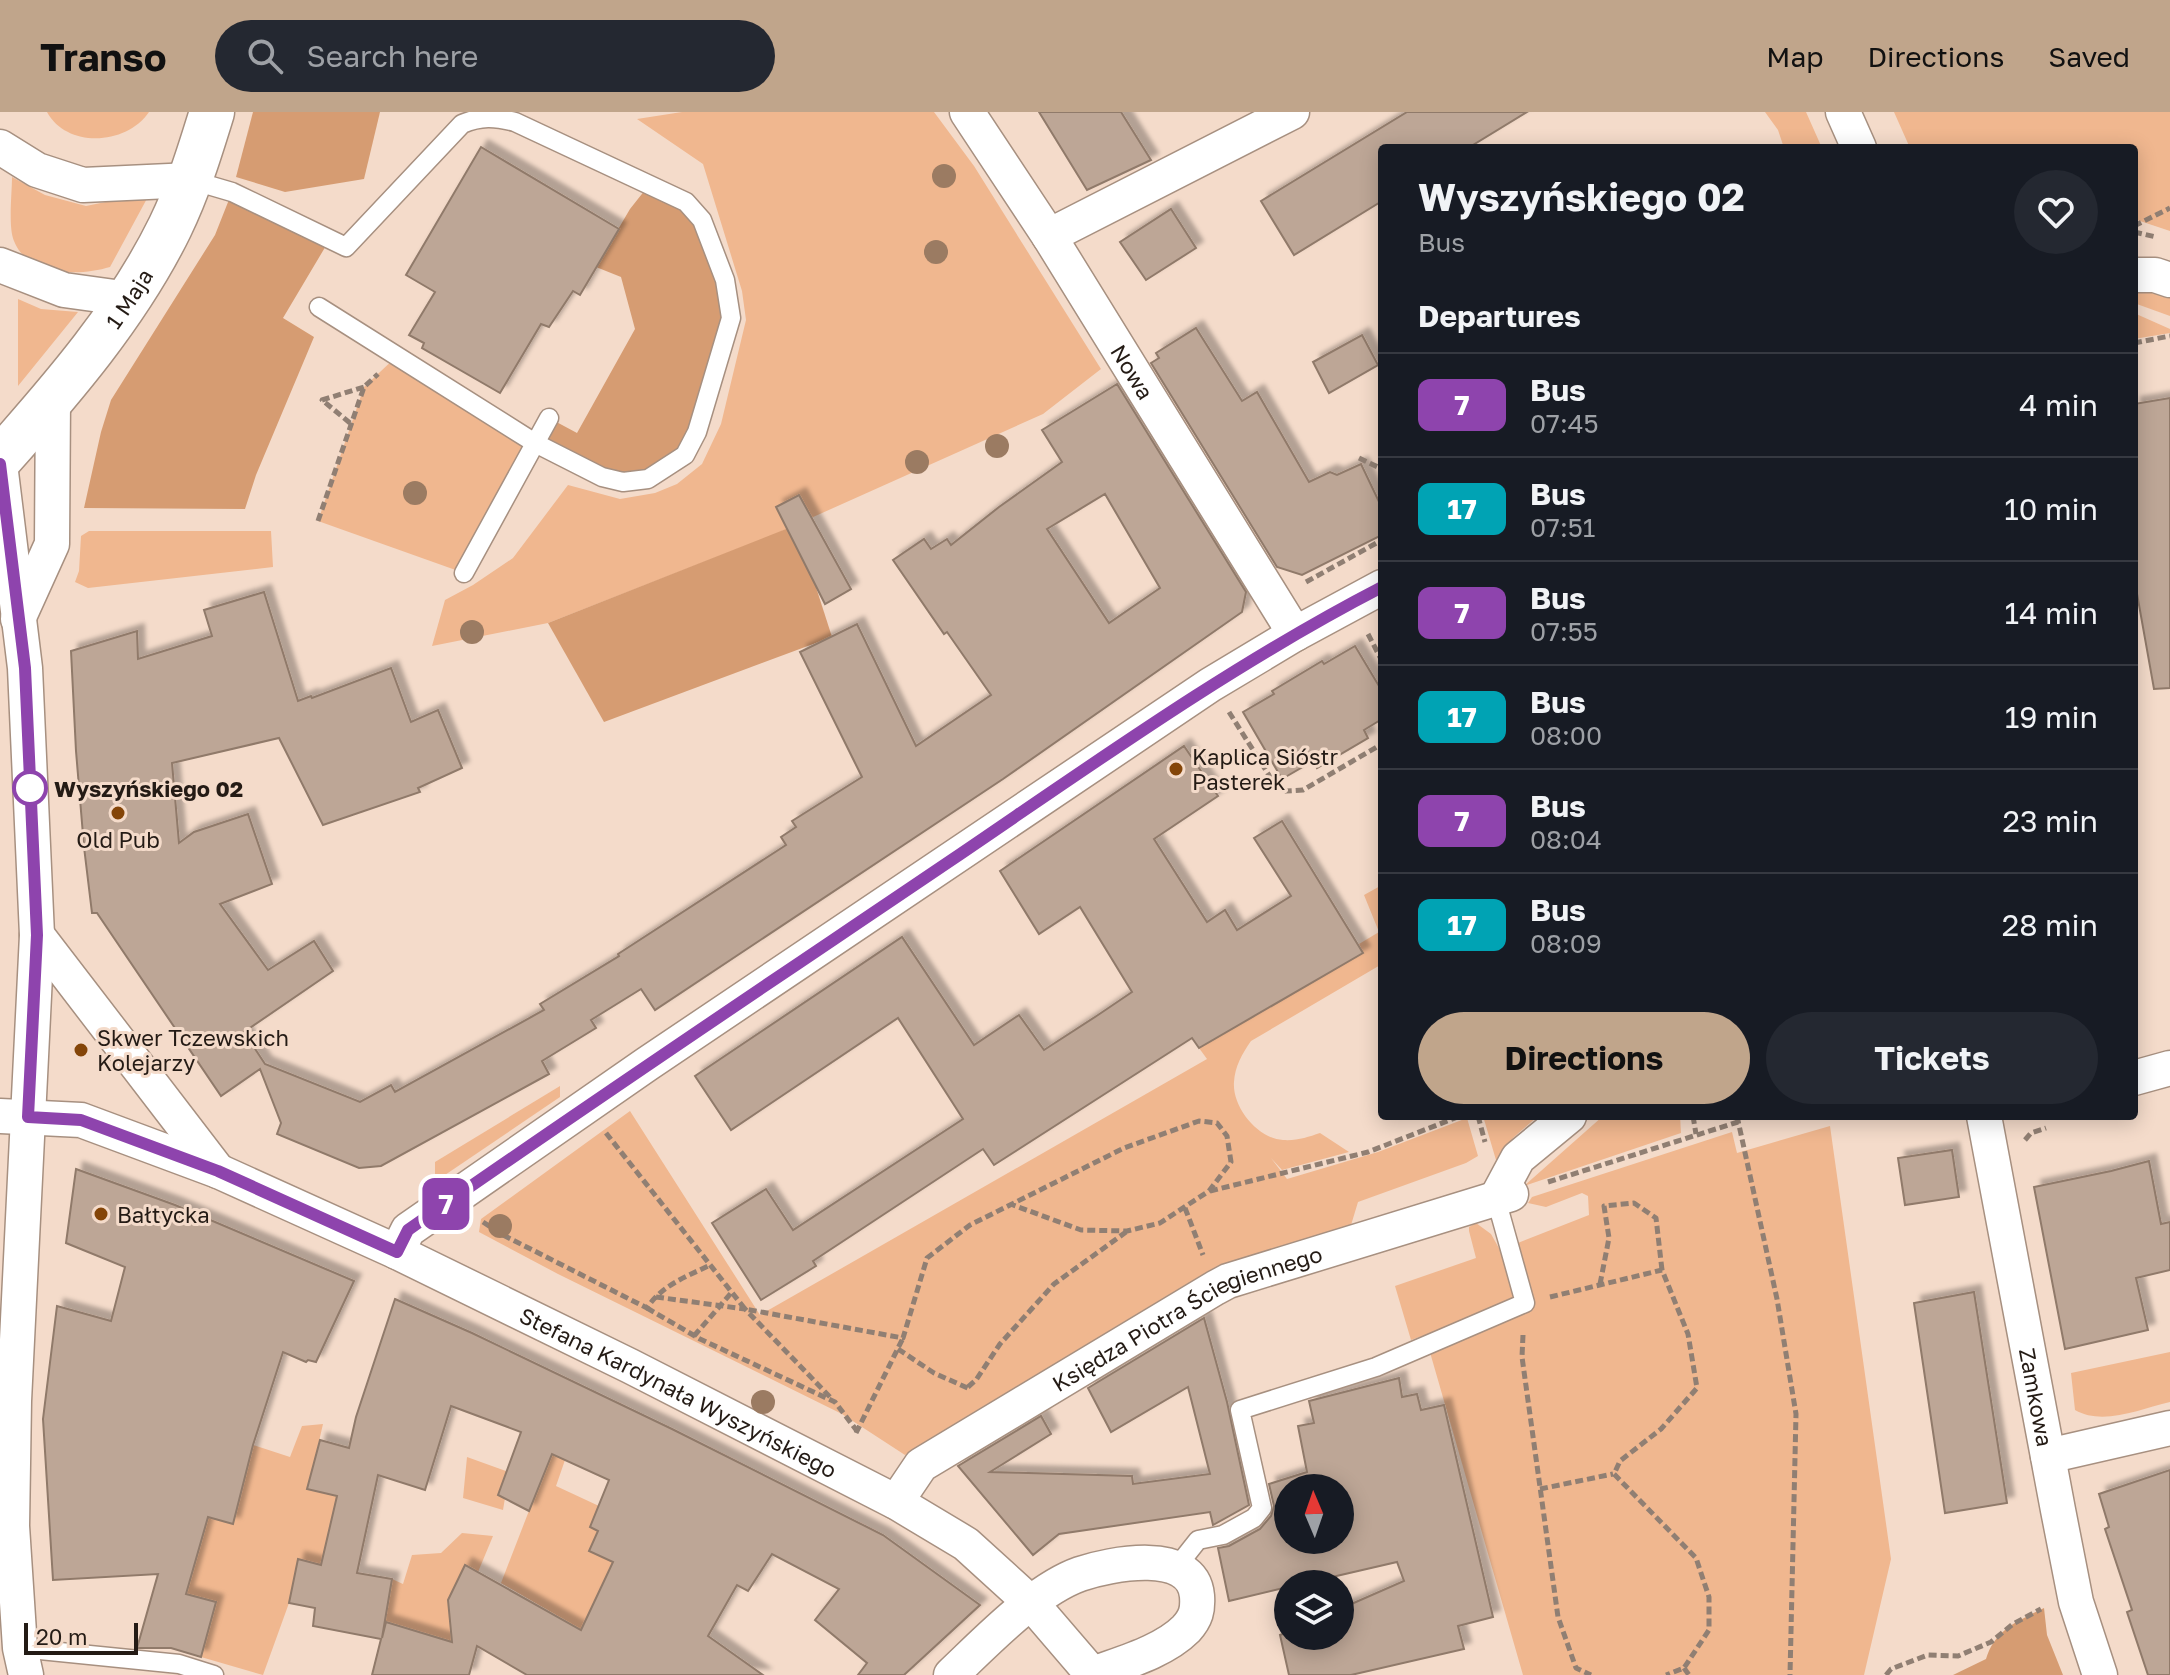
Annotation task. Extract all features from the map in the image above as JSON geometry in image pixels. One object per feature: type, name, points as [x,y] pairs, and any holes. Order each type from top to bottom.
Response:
[{"type":"street","name":"1 Maja","points":[[0,461],[53,399],[129,299],[169,229],[191,180],[212,112]]},
{"type":"street","name":"Nowa","points":[[967,112],[1049,236],[1295,634]]},
{"type":"street","points":[[1049,236],[1292,112]]},
{"type":"street","points":[[1843,112],[1857,144]]},
{"type":"street","points":[[0,147],[37,170],[83,185],[191,180]]},
{"type":"street","points":[[0,265],[64,290],[129,299]]},
{"type":"street","points":[[2138,275],[2155,275],[2170,280]]},
{"type":"street","points":[[18,620],[52,544],[53,399]]},
{"type":"street","points":[[0,461],[25,668],[37,935],[14,1116],[12,1511],[23,1662]]},
{"type":"street","points":[[397,1252],[408,1230],[585,1107],[1210,685],[1378,589]]},
{"type":"street","name":"Stefana Kardynała Wyszyńskiego","points":[[37,935],[218,1171]]},
{"type":"street","points":[[2138,1077],[2170,1068]]},
{"type":"street","name":"Stefana Kardynała Wyszyńskiego","points":[[14,1116],[81,1120],[218,1171],[397,1252],[630,1366],[896,1502],[966,1544],[1032,1604],[1093,1675]]},
{"type":"street","points":[[1503,1197],[1518,1158],[1564,1120]]},
{"type":"street","name":"Zamkowa","points":[[1987,1120],[2076,1602],[2100,1675]]},
{"type":"street","name":"Księdza Piotra Ściegiennego","points":[[896,1502],[921,1465],[1196,1297],[1228,1281],[1503,1197]]},
{"type":"street","points":[[2048,1456],[2170,1428]]},
{"type":"street","points":[[951,1675],[1004,1625],[1052,1588],[1081,1574],[1147,1561],[1165,1563],[1186,1575],[1196,1587],[1197,1615],[1184,1632],[1161,1646],[1093,1675]]},
{"type":"lane","points":[[191,180],[232,192],[346,247],[462,124],[476,118],[494,117],[515,122],[686,202],[702,220],[725,280],[731,318],[697,432],[685,455],[648,479],[623,482],[602,477],[535,443],[319,307]]},
{"type":"lane","points":[[464,573],[549,418]]},
{"type":"lane","points":[[1175,1569],[1198,1540],[1223,1535],[1254,1518],[1262,1508],[1240,1410],[1376,1367],[1525,1303],[1503,1197]]},
{"type":"lane","points":[[23,1662],[179,1664],[214,1675]]},
{"type":"path","points":[[2138,224],[2170,208]]},
{"type":"path","points":[[2138,342],[2170,336]]},
{"type":"path","points":[[318,521],[364,387],[396,357]]},
{"type":"path","points":[[350,423],[322,400],[364,387]]},
{"type":"path","points":[[1359,458],[1378,467]]},
{"type":"path","points":[[1305,583],[1378,542]]},
{"type":"path","points":[[1363,624],[1378,653]]},
{"type":"path","points":[[1225,704],[1272,780],[1286,791],[1303,790],[1378,746]]},
{"type":"path","points":[[585,1107],[745,1309],[835,1402],[857,1431]]},
{"type":"path","points":[[1209,1191],[1368,1152],[1450,1120]]},
{"type":"path","points":[[1479,1120],[1489,1154]]},
{"type":"path","points":[[1694,1120],[1696,1134]]},
{"type":"path","points":[[1503,1197],[1734,1120]]},
{"type":"path","points":[[1737,1120],[1777,1299],[1796,1414],[1790,1675]]},
{"type":"path","points":[[836,1472],[903,1338],[927,1258],[970,1225],[1124,1148],[1199,1121],[1217,1123],[1227,1136],[1231,1162],[1209,1191],[1160,1223],[1127,1231],[1081,1230],[1013,1205]]},
{"type":"path","points":[[451,1200],[501,1234],[647,1308],[694,1336],[835,1402]]},
{"type":"path","points":[[1600,1284],[1609,1238],[1604,1206],[1634,1203],[1656,1218],[1662,1270],[1688,1334],[1697,1388],[1661,1429],[1620,1461],[1614,1474]]},
{"type":"path","points":[[1185,1208],[1203,1255]]},
{"type":"path","points":[[898,1349],[934,1373],[968,1387],[1000,1344],[1054,1284],[1127,1231]]},
{"type":"path","points":[[647,1308],[667,1286],[710,1265]]},
{"type":"path","points":[[1591,1675],[1576,1668],[1558,1617],[1522,1357],[1525,1303],[1662,1270]]},
{"type":"path","points":[[694,1336],[732,1292]]},
{"type":"path","points":[[655,1296],[903,1338]]},
{"type":"path","points":[[1540,1489],[1614,1474]]},
{"type":"path","points":[[1614,1474],[1696,1558],[1709,1597],[1709,1630],[1684,1668],[1666,1675]]},
{"type":"path","points":[[1886,1675],[1891,1669],[1928,1655],[1958,1656],[1991,1642],[2013,1624],[2044,1608]]},
{"type":"path","points":[[1684,1668],[1689,1675]]},
{"type":"shaded area","points":[[47,112],[149,112],[127,131],[97,138],[68,132],[56,124]]},
{"type":"shaded area","points":[[253,112],[380,112],[364,179],[285,192],[236,177]]},
{"type":"shaded area","points":[[682,112],[934,112],[974,166],[1101,369],[1043,414],[773,535],[548,623],[432,646],[445,600],[513,558],[568,485],[620,499],[655,493],[677,484],[702,464],[721,424],[746,320],[742,291],[703,164],[637,119]]},
{"type":"shaded area","points":[[1765,112],[1806,112],[1820,144],[1783,144],[1778,130]]},
{"type":"shaded area","points":[[1894,112],[2170,112],[2170,231],[2138,220],[2138,144],[1908,144]]},
{"type":"shaded area","points":[[12,177],[45,195],[86,206],[150,193],[110,267],[84,272],[56,271],[31,262],[14,241]]},
{"type":"shaded area","points":[[649,185],[686,202],[730,300],[685,455],[623,482],[535,443],[549,418],[577,433],[635,329],[621,277],[596,267],[630,209]]},
{"type":"shaded area","points":[[232,192],[330,239],[283,318],[314,337],[256,475],[245,509],[84,508],[111,400],[215,235]]},
{"type":"shaded area","points":[[2138,289],[2170,298],[2170,316],[2138,304]]},
{"type":"shaded area","points":[[18,299],[41,309],[78,312],[18,386]]},
{"type":"shaded area","points":[[2138,315],[2170,329],[2170,333],[2138,338]]},
{"type":"shaded area","points":[[396,357],[535,443],[464,573],[318,521],[364,387]]},
{"type":"shaded area","points":[[796,525],[832,637],[604,722],[548,623]]},
{"type":"shaded area","points":[[89,531],[271,531],[273,567],[88,588],[75,582],[79,571],[81,536]]},
{"type":"shaded area","points":[[1378,887],[1378,930],[1364,895]]},
{"type":"shaded area","points":[[1378,933],[1378,966],[1251,1041],[1242,1055],[1234,1082],[1242,1111],[1256,1128],[1274,1138],[1293,1140],[1320,1133],[1349,1152],[1282,1170],[1271,1158],[1287,1179],[1378,1152],[1462,1120],[1468,1120],[1478,1156],[1358,1202],[1348,1235],[1214,1269],[905,1455],[842,1414],[479,1232],[481,1219],[630,1111],[760,1315],[1207,1059],[1199,1048],[1363,953],[1359,944]]},
{"type":"shaded area","points":[[560,1086],[560,1097],[439,1179],[435,1175],[435,1162]]},
{"type":"shaded area","points":[[1484,1120],[1533,1120],[1514,1137],[1496,1160]]},
{"type":"shaded area","points":[[1598,1120],[1680,1120],[1681,1133],[1524,1186]]},
{"type":"shaded area","points":[[1830,1126],[1891,1559],[1864,1675],[1523,1675],[1425,1335],[1411,1340],[1395,1286],[1476,1258],[1469,1227],[1476,1223],[1491,1234],[1500,1250],[1589,1215],[1588,1196],[1582,1193],[1546,1207],[1528,1203],[1532,1197],[1732,1132],[1737,1153]]},
{"type":"shaded area","points":[[2170,1352],[2170,1402],[2109,1416],[2086,1415],[2075,1410],[2071,1373]]},
{"type":"shaded area","points":[[323,1424],[308,1489],[337,1496],[321,1565],[298,1560],[289,1603],[263,1675],[201,1657],[216,1602],[186,1594],[208,1517],[233,1523],[253,1445],[290,1457],[302,1426]]},
{"type":"shaded area","points":[[551,1454],[565,1460],[556,1486],[599,1506],[590,1527],[598,1531],[590,1551],[613,1562],[582,1630],[501,1583]]},
{"type":"shaded area","points":[[467,1457],[514,1474],[509,1487],[502,1484],[498,1494],[505,1498],[503,1510],[463,1498]]},
{"type":"shaded area","points":[[462,1533],[493,1536],[478,1572],[465,1565],[448,1600],[470,1647],[385,1621],[392,1579],[403,1584],[412,1555],[441,1553]]},
{"type":"shaded area","points":[[2044,1608],[2047,1635],[2063,1675],[1953,1675],[1986,1659],[2001,1633]]},
{"type":"building","points":[[1039,112],[1121,112],[1151,160],[1087,190]]},
{"type":"building","points":[[1407,112],[1527,112],[1475,144],[1378,144],[1378,203],[1294,255],[1261,201]]},
{"type":"building","points":[[481,147],[619,229],[580,295],[573,291],[549,327],[541,324],[500,393],[422,348],[424,343],[409,335],[435,292],[406,275]]},
{"type":"building","points":[[1171,209],[1196,248],[1146,280],[1120,242]]},
{"type":"building","points":[[1196,328],[1242,401],[1257,392],[1309,482],[1330,472],[1337,475],[1361,464],[1378,500],[1378,537],[1302,575],[1277,567],[1151,363],[1159,358],[1156,353]]},
{"type":"building","points":[[1362,335],[1378,365],[1329,393],[1313,362]]},
{"type":"building","points":[[1117,384],[1246,592],[1242,612],[1003,779],[655,1010],[641,989],[591,1020],[596,1028],[542,1061],[549,1074],[381,1166],[359,1168],[277,1134],[281,1123],[260,1069],[221,1096],[97,913],[92,913],[76,751],[71,651],[137,631],[138,659],[212,636],[204,610],[264,592],[298,701],[391,668],[411,722],[438,710],[462,768],[418,788],[420,792],[323,825],[279,738],[172,763],[179,843],[194,832],[248,814],[272,884],[220,904],[268,970],[314,941],[333,971],[244,1032],[265,1064],[360,1102],[391,1085],[395,1092],[544,1010],[540,1004],[619,956],[786,845],[781,837],[796,827],[792,821],[862,777],[800,652],[857,624],[916,746],[991,695],[893,560],[924,539],[931,549],[947,539],[951,545],[1062,462],[1042,430]],"holes":[[[1105,494],[1160,588],[1109,623],[1047,529]]]},
{"type":"building","points":[[2170,398],[2170,688],[2154,689],[2138,599],[2138,403]]},
{"type":"building","points":[[799,495],[851,589],[825,604],[776,507]]},
{"type":"building","points":[[1355,646],[1378,684],[1378,721],[1364,730],[1368,738],[1317,768],[1313,761],[1282,779],[1243,712],[1322,661],[1324,664]]},
{"type":"building","points":[[1184,746],[1218,796],[1154,839],[1207,922],[1225,910],[1237,930],[1291,896],[1254,838],[1282,821],[1363,953],[1199,1048],[1192,1038],[994,1165],[983,1149],[813,1261],[816,1266],[761,1300],[712,1223],[766,1189],[793,1230],[963,1119],[898,1018],[731,1130],[695,1076],[902,937],[974,1045],[1019,1015],[1044,1050],[1098,1015],[1132,992],[1080,907],[1039,934],[1000,871]]},
{"type":"building","points":[[1952,1150],[1959,1197],[1905,1205],[1898,1158]]},
{"type":"building","points":[[2149,1161],[2161,1224],[2170,1222],[2170,1270],[2136,1278],[2148,1330],[2065,1349],[2034,1187]]},
{"type":"building","points":[[76,1169],[175,1205],[354,1281],[316,1362],[306,1362],[283,1352],[253,1445],[233,1524],[208,1517],[186,1594],[216,1602],[201,1657],[171,1648],[137,1648],[158,1574],[53,1580],[43,1419],[57,1306],[111,1321],[125,1267],[66,1243]]},
{"type":"building","points":[[1974,1292],[2007,1503],[1945,1513],[1914,1303]]},
{"type":"building","points":[[395,1299],[672,1429],[883,1535],[980,1605],[904,1675],[858,1675],[867,1663],[815,1620],[839,1589],[772,1554],[748,1591],[737,1585],[708,1636],[763,1675],[527,1675],[477,1646],[469,1675],[372,1675],[381,1639],[313,1626],[315,1608],[289,1603],[298,1559],[321,1565],[337,1496],[307,1489],[320,1440],[349,1448],[356,1417]],"holes":[[[451,1406],[521,1432],[498,1495],[529,1511],[552,1454],[609,1480],[590,1527],[598,1531],[589,1551],[613,1562],[581,1630],[465,1565],[448,1600],[452,1642],[386,1622],[382,1638],[392,1579],[357,1573],[378,1475],[425,1490]]]},
{"type":"building","points":[[1204,1318],[1227,1402],[1249,1505],[1213,1525],[1210,1512],[1059,1534],[1033,1555],[958,1466],[1041,1416],[1051,1434],[990,1472],[1132,1476],[1133,1484],[1210,1474],[1188,1387],[1111,1432],[1088,1388]]},
{"type":"building","points":[[1399,1378],[1402,1397],[1417,1394],[1421,1410],[1444,1405],[1493,1617],[1458,1626],[1464,1649],[1351,1675],[1289,1675],[1283,1650],[1354,1650],[1354,1603],[1404,1581],[1397,1562],[1354,1572],[1274,1570],[1274,1590],[1229,1601],[1218,1548],[1229,1546],[1260,1529],[1271,1516],[1274,1506],[1274,1554],[1354,1554],[1354,1474],[1301,1474],[1307,1472],[1298,1426],[1314,1423],[1309,1401]]},
{"type":"building","points":[[2170,1470],[2170,1675],[2148,1675],[2127,1612],[2132,1610],[2105,1529],[2109,1527],[2099,1494]]},
{"type":"building","points":[[1274,1482],[1274,1506],[1269,1484]]},
{"type":"bus line","name":"7","points":[[0,464],[25,668],[37,935],[28,1117],[81,1120],[218,1171],[397,1252],[408,1230],[647,1064],[1210,685],[1310,625],[1378,589]]},
{"type":"place","name":"Kaplica Sióstr Pasterek","points":[[1176,769]]},
{"type":"place","name":"Wyszyńskiego 02","points":[[30,788]]},
{"type":"place","name":"Old Pub","points":[[118,813]]},
{"type":"place","name":"Skwer Tczewskich Kolejarzy","points":[[81,1050]]},
{"type":"place","name":"Bałtycka","points":[[101,1214]]}]
